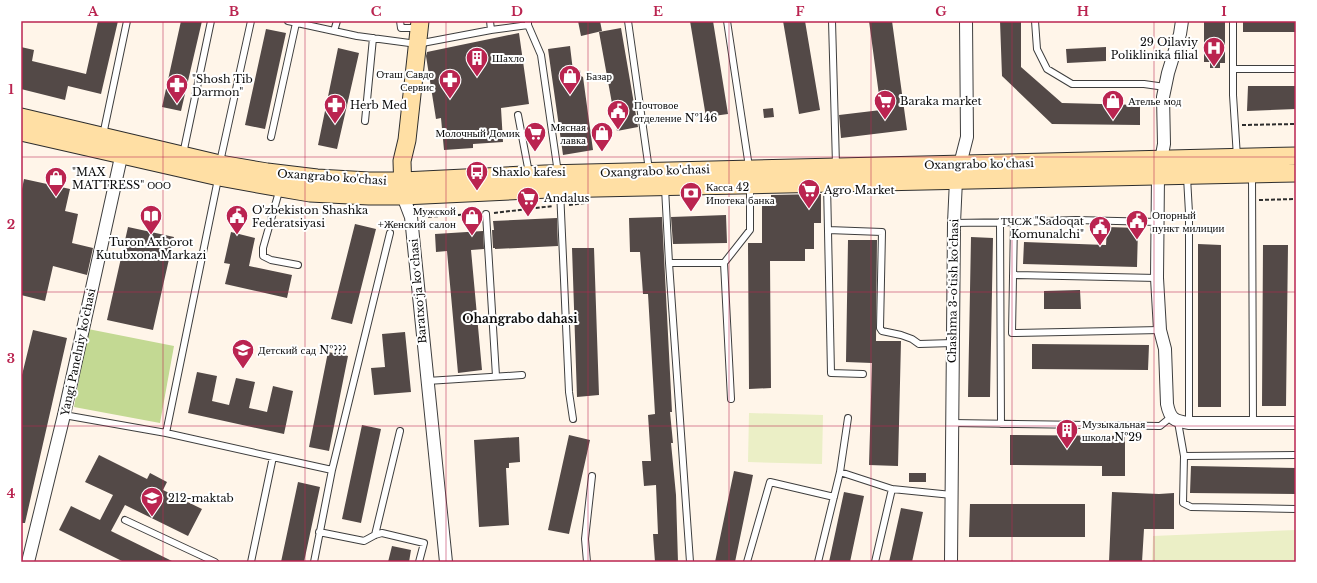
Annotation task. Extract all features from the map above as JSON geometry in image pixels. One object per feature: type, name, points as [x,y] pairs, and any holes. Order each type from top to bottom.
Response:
[{"type":"main road","name":"Baratxoʻja koʻchasi","points":[[403,189],[402,161],[407,140],[419,31]]},
{"type":"main road","name":"Oxangrabo ko'chasi","points":[[21,117],[103,136],[123,148],[219,171],[280,188],[310,193],[339,195],[529,175],[559,181],[665,186],[749,185],[832,174],[1160,168],[1238,158],[1296,156]]},
{"type":"main road","name":"Oxangrabo ko'chasi","points":[[21,132],[123,148],[182,155],[219,171],[266,172],[403,189],[559,181],[649,172],[749,185]]},
{"type":"main road","name":"Oxangrabo ko'chasi","points":[[1160,168],[1187,175],[1296,173]]},
{"type":"street","name":"Chashma 3-o'tish ko'chasi","points":[[951,562],[954,223],[958,172],[966,137],[966,21]]},
{"type":"street","points":[[1182,21],[1180,34],[1163,97],[1164,144],[1160,168],[1157,278],[1160,330],[1165,349],[1167,404],[1179,421],[1296,424]]},
{"type":"street","name":"Yangi Panelniy ko'chasi","points":[[28,562],[64,415],[123,148]]},
{"type":"street","name":"Baratxoʻja koʻchasi","points":[[403,189],[411,217],[446,562]]},
{"type":"lane","points":[[103,136],[127,21]]},
{"type":"lane","points":[[182,155],[211,21]]},
{"type":"lane","points":[[166,433],[251,21]]},
{"type":"lane","points":[[288,21],[373,38],[419,31],[491,30],[528,23],[541,55],[559,181],[569,392],[573,419]]},
{"type":"lane","points":[[334,31],[337,21]]},
{"type":"lane","points":[[400,21],[401,28],[419,31]]},
{"type":"lane","points":[[490,21],[491,30]]},
{"type":"lane","points":[[628,21],[649,172]]},
{"type":"lane","points":[[727,21],[749,185],[750,230],[724,263],[731,399]]},
{"type":"lane","points":[[832,21],[832,174],[828,230],[831,373],[863,374]]},
{"type":"lane","points":[[1035,21],[1036,49],[1047,69],[1072,84],[1144,84],[1165,87]]},
{"type":"lane","points":[[1233,21],[1233,95],[1238,158]]},
{"type":"lane","points":[[271,137],[296,23]]},
{"type":"lane","points":[[365,121],[373,38]]},
{"type":"lane","points":[[1233,69],[1296,69]]},
{"type":"lane","points":[[518,115],[529,175]]},
{"type":"lane","points":[[1252,174],[1253,423]]},
{"type":"lane","points":[[1187,175],[1188,213],[1179,421],[1184,456],[1183,503],[1191,508],[1296,509]]},
{"type":"lane","points":[[665,186],[690,562]]},
{"type":"lane","points":[[280,188],[263,256],[271,260],[298,265]]},
{"type":"lane","points":[[486,214],[496,376]]},
{"type":"lane","points":[[954,223],[1076,220],[1158,222]]},
{"type":"lane","points":[[1000,222],[1001,424]]},
{"type":"lane","points":[[1014,222],[1012,333],[1160,330]]},
{"type":"lane","points":[[828,230],[882,232],[880,328],[882,331],[907,337],[919,344],[953,343]]},
{"type":"lane","points":[[314,562],[332,470],[390,233]]},
{"type":"lane","points":[[669,263],[724,263]]},
{"type":"lane","points":[[1013,276],[1157,278]]},
{"type":"lane","points":[[427,381],[522,375]]},
{"type":"lane","points":[[64,415],[166,433],[332,470]]},
{"type":"lane","points":[[818,562],[840,472],[848,418]]},
{"type":"lane","points":[[952,423],[1160,426],[1179,421]]},
{"type":"lane","points":[[374,535],[400,431]]},
{"type":"lane","points":[[1184,456],[1296,455]]},
{"type":"lane","points":[[251,562],[273,458]]},
{"type":"lane","points":[[840,472],[892,489],[952,495]]},
{"type":"lane","points":[[586,562],[585,539],[592,476]]},
{"type":"lane","points":[[747,562],[770,482],[834,497]]},
{"type":"lane","points":[[875,562],[892,489]]},
{"type":"lane","points":[[125,520],[215,562]]},
{"type":"lane","points":[[319,532],[364,541],[374,535],[382,533],[424,543],[419,562]]},
{"type":"path","points":[[1235,125],[1296,124]]},
{"type":"path","points":[[726,200],[749,185]]},
{"type":"path","points":[[1252,200],[1296,199]]},
{"type":"path","points":[[411,217],[486,214],[592,203]]},
{"type":"green space","points":[[88,329],[174,346],[160,423],[74,407]]},
{"type":"green space","points":[[749,413],[823,415],[822,464],[748,462]]},
{"type":"green space","points":[[1296,530],[1296,562],[1152,562],[1153,536]]},
{"type":"building","points":[[98,21],[118,21],[101,94],[68,86],[65,100],[21,89],[21,47],[34,50],[32,61],[86,74]]},
{"type":"building","points":[[181,21],[202,21],[181,111],[162,107]]},
{"type":"building","points":[[578,21],[600,21],[602,31],[581,36]]},
{"type":"building","points":[[690,21],[713,21],[728,114],[706,117]]},
{"type":"building","points":[[783,21],[805,21],[820,110],[799,114]]},
{"type":"building","points":[[869,21],[892,21],[907,130],[841,138],[839,115],[881,110]]},
{"type":"building","points":[[1000,21],[1021,21],[1021,67],[1062,103],[1140,105],[1140,125],[1052,124],[1002,76]]},
{"type":"building","points":[[1204,21],[1225,21],[1225,63],[1220,63],[1220,68],[1210,68],[1210,62],[1204,62]]},
{"type":"building","points":[[1243,21],[1296,21],[1296,32],[1243,32]]},
{"type":"building","points":[[621,28],[638,127],[617,131],[599,32]]},
{"type":"building","points":[[266,29],[286,33],[265,129],[245,125]]},
{"type":"building","name":"Шахло","points":[[519,33],[529,104],[501,108],[503,142],[473,144],[473,148],[444,150],[441,118],[436,119],[426,56],[427,52]]},
{"type":"building","points":[[570,46],[573,71],[580,70],[581,76],[583,77],[593,150],[563,155],[548,49]]},
{"type":"building","points":[[1106,47],[1106,61],[1067,63],[1066,49]]},
{"type":"building","points":[[338,48],[359,53],[337,149],[318,145]]},
{"type":"building","points":[[1248,86],[1296,86],[1296,109],[1247,111]]},
{"type":"building","points":[[773,108],[774,117],[764,118],[763,109]]},
{"type":"building","points":[[24,179],[70,189],[65,211],[78,214],[72,243],[93,248],[87,275],[53,266],[45,301],[21,295],[21,194]]},
{"type":"building","points":[[821,194],[821,223],[814,223],[814,249],[805,249],[805,261],[770,261],[771,388],[749,389],[748,243],[762,243],[762,203],[771,203],[771,195]]},
{"type":"building","points":[[726,215],[727,243],[673,244],[671,217]]},
{"type":"building","points":[[662,217],[672,412],[670,412],[673,443],[671,443],[676,495],[678,562],[655,562],[653,534],[658,534],[656,485],[644,486],[642,461],[651,461],[648,415],[655,414],[648,294],[643,294],[640,252],[630,252],[629,218]]},
{"type":"building","points":[[557,218],[558,246],[493,248],[493,221]]},
{"type":"building","points":[[355,224],[376,229],[352,324],[331,319]]},
{"type":"building","points":[[128,227],[174,237],[153,330],[107,320]]},
{"type":"building","points":[[1107,227],[1138,228],[1137,267],[1023,264],[1024,242],[1106,245]]},
{"type":"building","points":[[483,231],[484,249],[471,250],[482,370],[458,373],[447,251],[436,252],[435,234]]},
{"type":"building","points":[[231,232],[255,238],[249,266],[292,275],[287,298],[225,284],[230,264],[224,263]]},
{"type":"building","points":[[971,237],[993,238],[990,397],[968,397]]},
{"type":"building","points":[[848,240],[877,240],[876,341],[901,341],[898,466],[869,465],[872,363],[846,362]]},
{"type":"building","points":[[1198,244],[1221,245],[1221,407],[1198,407]]},
{"type":"building","points":[[1263,245],[1288,245],[1286,406],[1262,406]]},
{"type":"building","points":[[572,248],[594,248],[599,395],[577,397]]},
{"type":"building","points":[[1080,290],[1081,309],[1044,309],[1044,291]]},
{"type":"building","points":[[33,330],[67,338],[25,523],[21,523],[21,379]]},
{"type":"building","points":[[405,332],[411,392],[374,395],[371,368],[385,367],[382,334]]},
{"type":"building","points":[[1032,344],[1149,345],[1148,370],[1032,369]]},
{"type":"building","points":[[328,352],[348,356],[329,451],[309,447]]},
{"type":"building","points":[[197,372],[217,376],[212,401],[229,405],[236,378],[255,382],[249,408],[267,412],[273,386],[293,391],[284,434],[188,413]]},
{"type":"building","points":[[362,425],[381,429],[361,523],[342,519]]},
{"type":"building","points":[[569,435],[590,440],[569,534],[548,530]]},
{"type":"building","name":"Музыкальная школа №29","points":[[1010,435],[1125,436],[1125,476],[1102,476],[1102,466],[1010,465]]},
{"type":"building","points":[[519,437],[520,462],[509,463],[509,468],[506,468],[509,525],[479,527],[474,440]]},
{"type":"building","points":[[99,455],[147,479],[150,473],[167,482],[163,490],[202,509],[188,536],[125,505],[111,531],[174,562],[124,562],[59,530],[71,506],[100,520],[113,495],[85,482]]},
{"type":"building","points":[[1191,466],[1296,468],[1296,494],[1190,493]]},
{"type":"building","points":[[734,471],[753,475],[735,562],[715,562]]},
{"type":"building","points":[[909,473],[926,473],[926,482],[909,482]]},
{"type":"building","points":[[298,482],[320,487],[304,562],[281,562]]},
{"type":"building","points":[[844,492],[864,496],[850,562],[829,562]]},
{"type":"building","points":[[1112,492],[1159,494],[1174,493],[1174,529],[1144,529],[1142,562],[1109,562]]},
{"type":"building","points":[[970,504],[1085,504],[1085,537],[969,537]]},
{"type":"building","points":[[901,508],[923,512],[912,562],[889,562]]},
{"type":"building","points":[[392,546],[411,550],[409,562],[388,562]]},
{"type":"place","name":"29 Oilaviy Poliklinika filial","points":[[1214,68]]},
{"type":"place","name":"Шахло","points":[[477,78]]},
{"type":"place","name":"Базар","points":[[570,96]]},
{"type":"place","name":"Оташ Савдо Сервис","points":[[450,100]]},
{"type":"place","name":"\"Shosh Tib Darmon\"","points":[[177,104]]},
{"type":"place","name":"Baraka market","points":[[885,120]]},
{"type":"place","name":"Ателье мод","points":[[1113,120]]},
{"type":"place","name":"Herb Med","points":[[335,124]]},
{"type":"place","name":"Почтовое отделение №146","points":[[618,130]]},
{"type":"place","name":"Молочный Домик","points":[[535,152]]},
{"type":"place","name":"Мясная лавка","points":[[602,152]]},
{"type":"place","name":"Shaxlo kafesi","points":[[477,192]]},
{"type":"place","name":"\"MAX MATTRESS\" ООО","points":[[56,198]]},
{"type":"place","name":"Agro Market","points":[[809,210]]},
{"type":"place","name":"Касса 42 Ипотека банка","points":[[691,212]]},
{"type":"place","name":"Andalus","points":[[528,218]]},
{"type":"place","name":"Turon Axborot Kutubxona Markazi","points":[[151,236]]},
{"type":"place","name":"O'zbekiston Shashka Federatsiyasi","points":[[237,236]]},
{"type":"place","name":"Мужской +Женский салон","points":[[472,236]]},
{"type":"place","name":"Опорный пункт милиции","points":[[1137,240]]},
{"type":"place","name":"ТЧСЖ \"Sadoqat Komunalchi\"","points":[[1100,246]]},
{"type":"place","name":"Детский сад №???","points":[[243,370]]},
{"type":"place","name":"Музыкальная школа №29","points":[[1067,450]]},
{"type":"place","name":"212-maktab","points":[[152,518]]},
{"type":"district","name":"Ohangrabo dahasi","points":[[520,318]]}]
